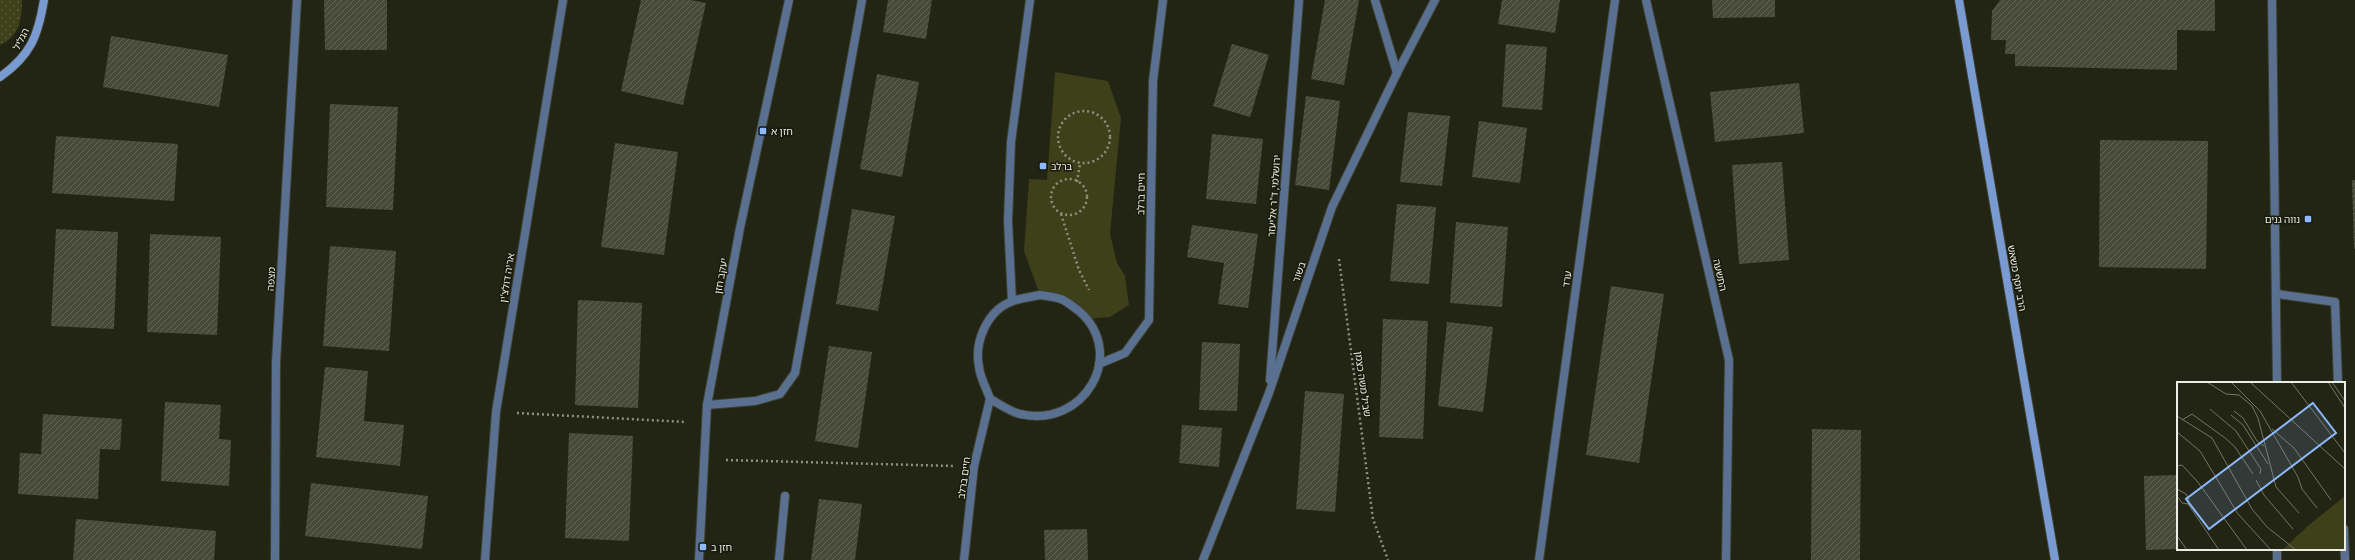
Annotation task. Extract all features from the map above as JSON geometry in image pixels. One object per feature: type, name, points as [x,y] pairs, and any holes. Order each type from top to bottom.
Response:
[{"type":"street","name":"הגליל","points":[[0,77],[18,64],[30,48],[40,23],[44,0]]},
{"type":"street","name":"מצפה","points":[[275,560],[276,362],[297,0]]},
{"type":"street","name":"אריה דולצ'ין","points":[[484,560],[496,412],[563,0]]},
{"type":"street","name":"יעקב חזן","points":[[699,560],[706,459],[707,405],[740,228],[789,0]]},
{"type":"street","points":[[707,405],[755,401],[780,394],[795,373],[862,0]]},
{"type":"street","points":[[1012,301],[1008,221],[1011,142],[1030,0]]},
{"type":"street","name":"חיים ברלב","points":[[1100,364],[1125,353],[1150,320],[1153,81],[1163,0]]},
{"type":"street","name":"ירושלמי, ד\"ר אליעזר","points":[[1269,393],[1299,0]]},
{"type":"street","points":[[1375,0],[1397,73]]},
{"type":"street","name":"בשור","points":[[1203,560],[1269,393],[1332,207],[1397,73],[1435,0]]},
{"type":"street","name":"ערד","points":[[1539,560],[1615,0]]},
{"type":"street","name":"התשעה","points":[[1646,0],[1729,360],[1726,560]]},
{"type":"street","name":"הרב יוסף משאש","points":[[1960,0],[2055,560]]},
{"type":"street","points":[[2272,0],[2278,294],[2277,382]]},
{"type":"street","points":[[2278,294],[2335,302],[2338,382]]},
{"type":"street","points":[[1040,295],[1061,299],[1087,319],[1097,338],[1100,364],[1093,384],[1078,403],[1059,414],[1040,417],[1019,414],[990,399],[979,368],[978,347],[983,331],[994,313],[1012,301],[1040,295]]},
{"type":"street","name":"חיים ברלב","points":[[964,560],[974,466],[990,399]]},
{"type":"street","points":[[779,560],[785,496]]},
{"type":"street","points":[[2345,550],[2345,560]]},
{"type":"path","points":[[1086,110],[1101,117],[1108,128],[1110,140],[1102,155],[1095,160],[1080,164],[1064,153],[1057,137],[1063,120],[1077,111],[1086,110]]},
{"type":"path","points":[[1077,182],[1080,164]]},
{"type":"path","points":[[1061,214],[1073,215],[1083,209],[1087,197],[1082,186],[1077,182],[1072,180],[1060,181],[1052,190],[1050,195],[1053,206],[1061,214],[1079,270],[1090,294],[1087,319]]},
{"type":"path","name":"שביל משה כצמן","points":[[1338,254],[1373,519],[1388,560]]},
{"type":"path","points":[[496,412],[707,423]]},
{"type":"path","points":[[706,459],[974,466]]},
{"type":"green space","points":[[0,0],[22,0],[18,27],[6,42],[0,45]]},
{"type":"green space","points":[[1055,72],[1108,81],[1121,118],[1110,234],[1117,263],[1125,276],[1129,305],[1110,317],[1087,319],[1071,305],[1040,295],[1024,251],[1029,179],[1047,180]]},
{"type":"building","points":[[324,0],[387,0],[387,50],[325,50]]},
{"type":"building","points":[[641,0],[691,0],[706,3],[683,105],[621,91]]},
{"type":"building","points":[[888,0],[932,0],[926,39],[883,32]]},
{"type":"building","points":[[1325,0],[1359,0],[1344,85],[1311,79]]},
{"type":"building","points":[[1502,0],[1560,0],[1555,33],[1498,24]]},
{"type":"building","points":[[1712,0],[1775,0],[1775,17],[1713,18]]},
{"type":"building","points":[[2000,0],[2215,0],[2215,31],[2177,30],[2177,70],[2015,66],[2015,54],[2005,54],[2006,40],[1991,40],[1992,11]]},
{"type":"building","points":[[111,36],[228,55],[219,107],[103,87]]},
{"type":"building","points":[[1232,44],[1269,55],[1250,117],[1213,106]]},
{"type":"building","points":[[1506,44],[1547,47],[1542,110],[1502,107]]},
{"type":"building","points":[[877,74],[919,82],[902,177],[860,169]]},
{"type":"building","points":[[1799,83],[1804,133],[1715,142],[1710,92]]},
{"type":"building","points":[[1306,96],[1340,101],[1329,190],[1295,185]]},
{"type":"building","points":[[330,104],[398,107],[393,210],[326,207]]},
{"type":"building","points":[[1408,112],[1450,116],[1442,186],[1400,182]]},
{"type":"building","points":[[1479,121],[1527,128],[1520,183],[1472,177]]},
{"type":"building","points":[[1212,134],[1263,139],[1256,204],[1206,199]]},
{"type":"building","points":[[56,136],[178,144],[174,201],[52,193]]},
{"type":"building","points":[[2100,140],[2208,141],[2206,269],[2099,267]]},
{"type":"building","points":[[615,143],[678,152],[664,255],[601,247]]},
{"type":"building","points":[[1782,162],[1789,260],[1739,264],[1732,165]]},
{"type":"building","points":[[2352,180],[2355,180],[2355,249],[2354,249]]},
{"type":"building","points":[[1397,204],[1436,207],[1429,284],[1390,281]]},
{"type":"building","points":[[852,209],[895,216],[878,311],[836,304]]},
{"type":"building","points":[[1456,222],[1508,227],[1502,307],[1450,303]]},
{"type":"building","points":[[1192,225],[1258,234],[1248,308],[1218,304],[1224,263],[1187,257]]},
{"type":"building","points":[[56,229],[118,232],[114,329],[51,326]]},
{"type":"building","points":[[150,234],[221,237],[217,335],[147,332]]},
{"type":"building","points":[[330,246],[396,251],[389,351],[323,346]]},
{"type":"building","points":[[1611,286],[1664,294],[1639,463],[1586,455]]},
{"type":"building","points":[[578,300],[642,303],[638,408],[575,405]]},
{"type":"building","points":[[1383,319],[1428,321],[1423,439],[1379,437]]},
{"type":"building","points":[[1447,322],[1493,327],[1483,412],[1438,406]]},
{"type":"building","points":[[1202,342],[1240,344],[1237,411],[1199,410]]},
{"type":"building","points":[[829,346],[872,352],[858,448],[815,441]]},
{"type":"building","points":[[325,367],[368,371],[364,421],[404,425],[400,466],[316,457]]},
{"type":"building","points":[[1305,391],[1344,394],[1335,512],[1296,509]]},
{"type":"building","points":[[165,402],[221,405],[219,439],[231,440],[229,486],[161,481]]},
{"type":"building","points":[[43,414],[122,419],[120,450],[100,449],[98,499],[18,494],[20,453],[41,454]]},
{"type":"building","points":[[1182,425],[1222,428],[1219,467],[1179,463]]},
{"type":"building","points":[[1812,429],[1861,430],[1860,560],[1811,560]]},
{"type":"building","points":[[569,433],[633,436],[629,541],[565,538]]},
{"type":"building","points":[[2177,475],[2177,549],[2146,550],[2144,476]]},
{"type":"building","points":[[311,483],[428,496],[422,549],[305,536]]},
{"type":"building","points":[[819,499],[862,504],[855,560],[811,560]]},
{"type":"building","points":[[76,519],[216,531],[214,560],[73,560]]},
{"type":"building","points":[[1087,529],[1088,560],[1045,560],[1044,530]]},
{"type":"place","name":"חזן א","points":[[763,131]]},
{"type":"place","name":"ברלב","points":[[1043,166]]},
{"type":"place","name":"נווה גנים","points":[[2308,219]]},
{"type":"place","name":"חזן ב","points":[[703,547]]}]
